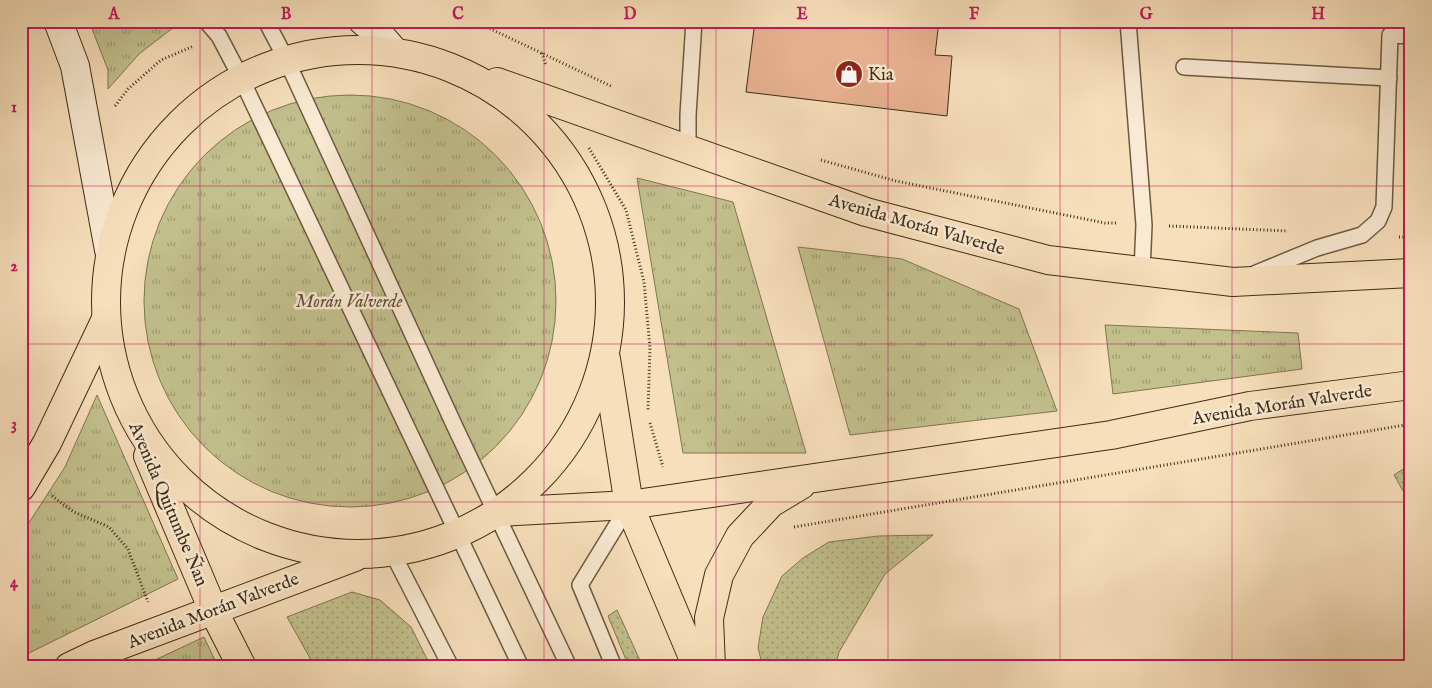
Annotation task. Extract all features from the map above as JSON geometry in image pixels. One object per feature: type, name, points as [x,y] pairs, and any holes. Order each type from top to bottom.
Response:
[{"type":"main road","points":[[58,21],[75,66],[109,250],[106,319],[123,395],[160,461],[215,512],[283,545],[357,556],[393,554],[426,546],[458,535],[498,513],[548,469],[584,416],[606,355]]},
{"type":"main road","points":[[363,21],[378,33],[393,50]]},
{"type":"main road","points":[[109,250],[140,176],[183,119],[241,78],[286,59],[393,50],[444,62],[508,96],[560,147],[595,211],[611,282],[606,355],[629,505],[697,667]]},
{"type":"main road","name":"Avenida Morán Valverde","points":[[444,62],[866,212],[1048,260],[1233,282],[1411,273]]},
{"type":"main road","points":[[24,483],[47,444],[106,319]]},
{"type":"main road","name":"Avenida Morán Valverde","points":[[498,513],[629,505],[811,480],[1111,435],[1250,406],[1411,384]]},
{"type":"main road","name":"Avenida Quitumbe Ñan","points":[[123,395],[213,610],[242,667]]},
{"type":"main road","points":[[711,667],[709,618],[719,575],[740,536],[771,503],[811,480]]},
{"type":"main road","name":"Avenida Morán Valverde","points":[[69,667],[94,655],[357,556]]},
{"type":"lane","points":[[206,21],[219,36],[241,78],[521,667]]},
{"type":"lane","points":[[266,21],[286,59],[569,667]]},
{"type":"lane","points":[[688,149],[688,115],[694,21]]},
{"type":"lane","points":[[1128,21],[1144,224],[1142,271]]},
{"type":"lane","points":[[1233,282],[1316,248],[1362,235],[1378,221],[1384,207],[1390,28],[1411,36]]},
{"type":"lane","points":[[1184,67],[1389,78]]},
{"type":"lane","points":[[614,667],[580,585],[629,505]]},
{"type":"lane","points":[[393,554],[451,667]]},
{"type":"path","points":[[474,21],[619,90]]},
{"type":"path","points":[[89,140],[128,89],[161,60],[219,36]]},
{"type":"path","points":[[542,53],[559,104],[586,142],[626,210],[644,282],[650,348],[648,416],[672,499]]},
{"type":"path","points":[[821,160],[896,181],[1105,223],[1293,232]]},
{"type":"path","points":[[1362,235],[1411,237]]},
{"type":"path","points":[[788,528],[1411,424]]},
{"type":"path","points":[[24,483],[74,512],[109,527],[128,549],[158,631]]},
{"type":"green space","points":[[89,21],[169,21],[174,27],[139,54],[108,89],[108,70]]},
{"type":"green space","name":"Morán Valverde","points":[[350,95],[390,99],[410,103],[429,110],[465,129],[496,155],[522,186],[541,222],[548,241],[552,261],[556,301],[552,341],[548,361],[541,380],[522,416],[496,447],[465,473],[429,492],[410,499],[390,503],[350,507],[310,503],[290,499],[271,492],[235,473],[204,447],[178,416],[159,380],[152,361],[148,341],[144,301],[148,261],[152,241],[159,222],[178,186],[204,155],[235,129],[271,110],[290,103],[310,99]]},
{"type":"green space","points":[[637,178],[733,202],[806,453],[683,453]]},
{"type":"green space","points":[[798,247],[902,259],[1019,309],[1057,411],[850,435]]},
{"type":"green space","points":[[1105,325],[1298,333],[1302,369],[1113,394]]},
{"type":"green space","points":[[97,395],[178,579],[21,657],[21,535],[65,467]]},
{"type":"green space","points":[[1411,464],[1411,505],[1394,475]]},
{"type":"green space","points":[[933,535],[885,574],[839,652],[835,667],[763,667],[758,648],[763,617],[782,576],[803,558],[829,542],[878,536]]},
{"type":"green space","points":[[352,592],[380,600],[411,627],[431,667],[315,667],[287,617]]},
{"type":"green space","points":[[617,610],[643,667],[629,667],[608,616]]},
{"type":"green space","points":[[204,637],[218,667],[140,667]]},
{"type":"building","name":"Kia","points":[[755,21],[939,21],[935,55],[952,56],[947,116],[746,92]]},
{"type":"place","name":"Kia","points":[[849,74]]}]
